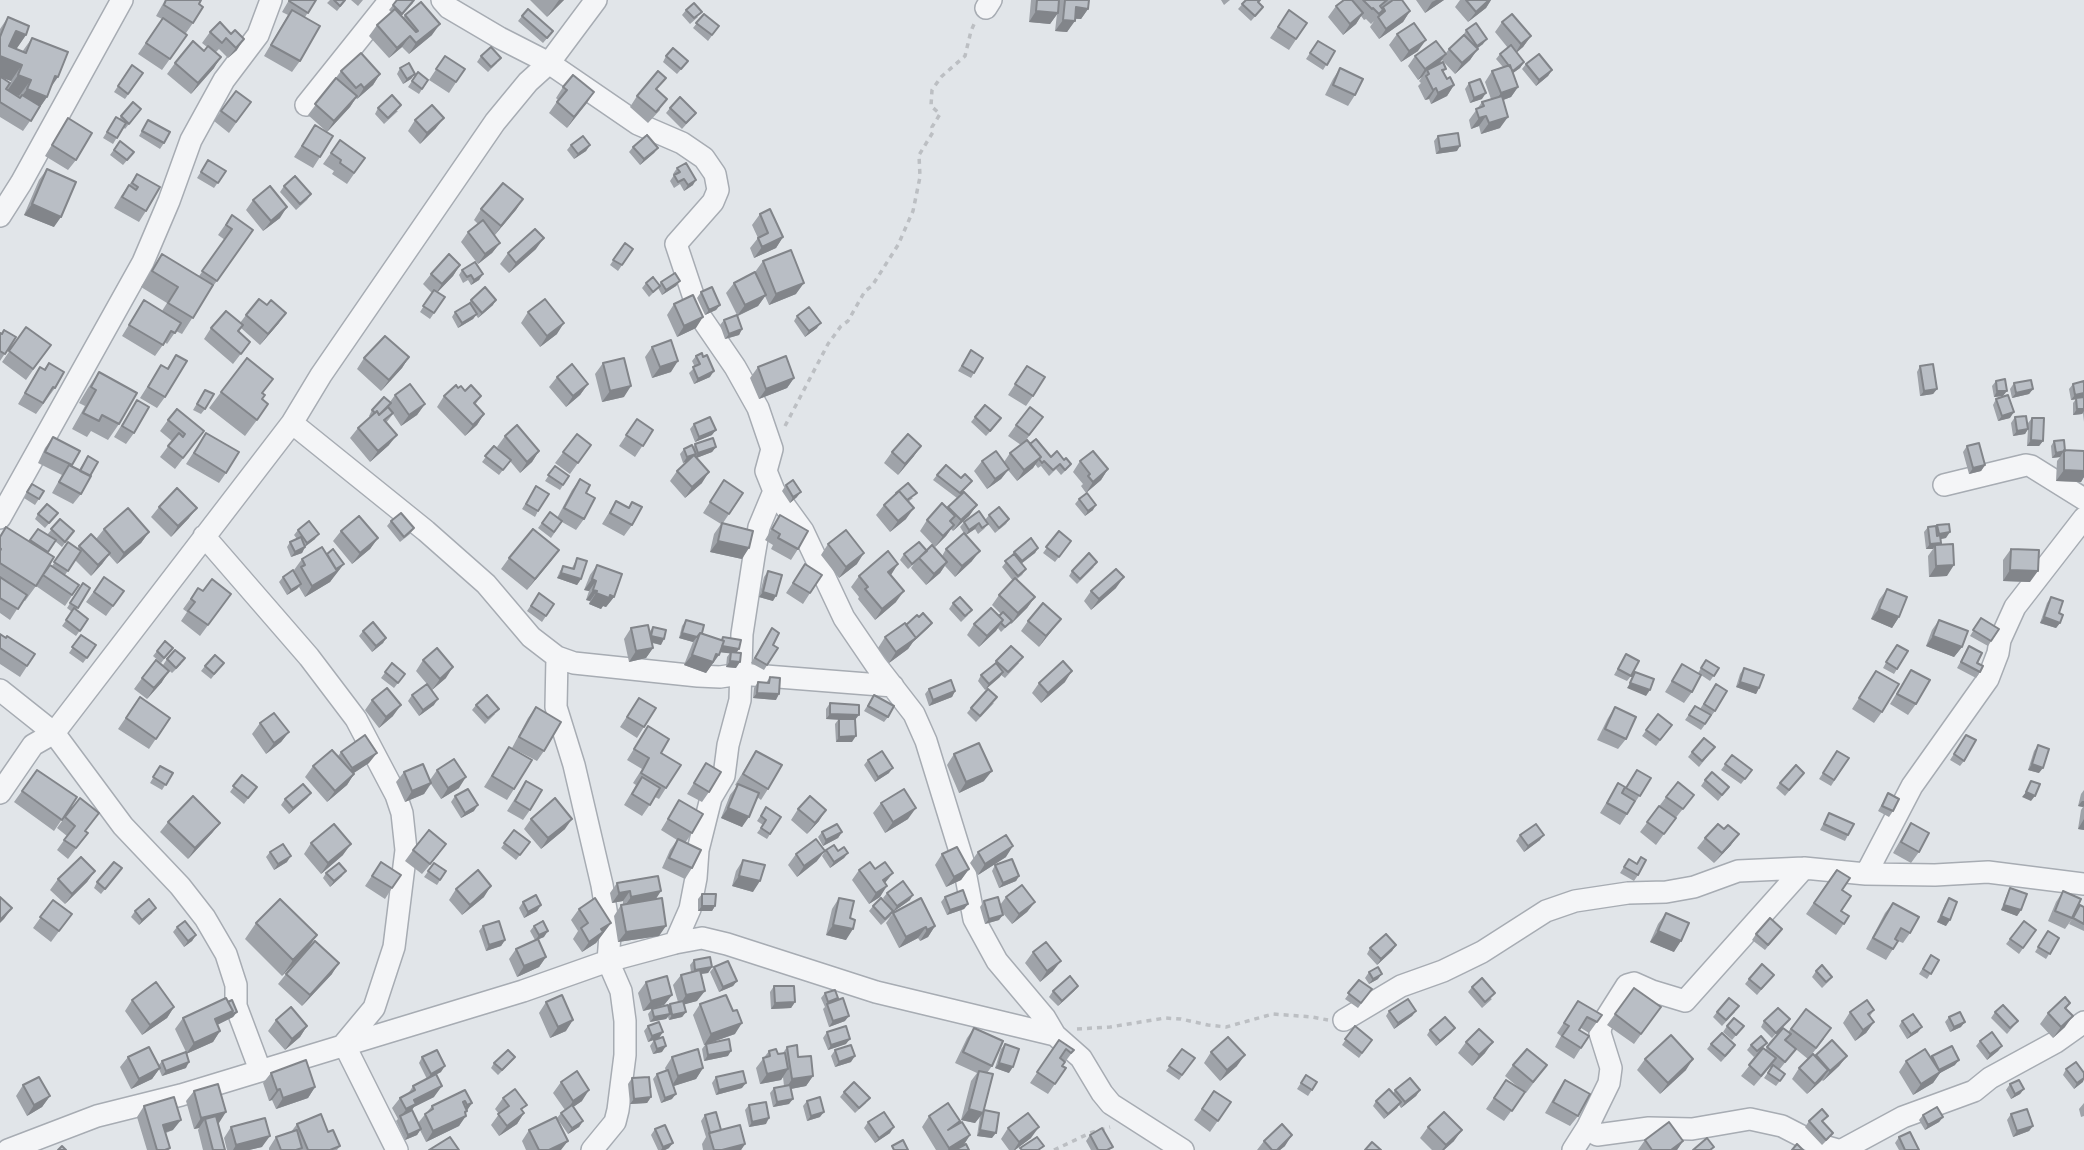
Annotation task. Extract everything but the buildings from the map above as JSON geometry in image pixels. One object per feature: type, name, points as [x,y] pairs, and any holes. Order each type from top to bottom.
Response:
[{"type":"street","points":[[0,216],[122,0]]},
{"type":"street","points":[[0,518],[143,262],[191,140],[223,80],[258,35],[271,0]]},
{"type":"street","points":[[306,105],[390,0]]},
{"type":"street","points":[[442,0],[449,9],[549,63],[638,124],[682,143],[704,158],[715,174],[718,190],[713,202],[676,244],[700,316],[735,366],[758,408],[772,449],[766,471],[774,491],[803,531],[844,618],[876,665],[914,713],[926,741],[963,861],[974,919],[997,961],[1045,1018],[1055,1035],[1081,1058],[1111,1104],[1177,1148]]},
{"type":"street","points":[[0,793],[33,745],[54,733],[292,423],[328,363],[495,122],[528,82],[549,63],[596,0]]},
{"type":"street","points":[[292,423],[426,531],[486,584],[531,636],[557,657],[574,663],[698,676],[740,674],[893,685]]},
{"type":"street","points":[[1944,485],[2026,465],[2084,499]]},
{"type":"street","points":[[676,943],[690,909],[698,850],[710,798],[724,775],[728,745],[740,700],[742,634],[759,527],[774,491]]},
{"type":"street","points":[[1866,874],[1912,786],[1988,679],[2000,640],[2015,607],[2084,518]]},
{"type":"street","points":[[204,536],[309,657],[356,719],[396,795],[402,813],[406,850],[394,947],[374,1008],[344,1044]]},
{"type":"street","points":[[557,657],[556,707],[574,765],[602,885],[610,935],[608,961],[621,991],[625,1021],[622,1088],[615,1122],[592,1150]]},
{"type":"street","points":[[0,690],[54,733],[123,826],[180,886],[205,918],[226,954],[236,985],[236,1006],[260,1070]]},
{"type":"street","points":[[1597,1138],[1611,1068],[1600,1033],[1601,1026],[1627,985],[1634,983],[1652,992],[1685,1001],[1804,868]]},
{"type":"street","points":[[1344,1020],[1401,986],[1443,971],[1482,952],[1546,911],[1575,901],[1694,887],[1738,871],[1804,868],[1866,874],[1935,875],[1988,872],[2084,884]]},
{"type":"street","points":[[8,1150],[97,1116],[136,1107],[510,995],[608,961],[702,938],[876,992],[1055,1035]]},
{"type":"street","points":[[1573,1150],[1597,1138],[1649,1128],[1692,1129],[1750,1119],[1782,1126],[1817,1144],[1840,1150],[1903,1117],[1974,1091],[1990,1077],[2056,1042],[2084,1022]]},
{"type":"street","points":[[344,1044],[397,1150]]},
{"type":"path","points":[[772,449],[828,344],[848,321],[898,244],[913,211],[920,177],[919,155],[940,114],[931,106],[932,90],[941,77],[965,56],[971,30],[989,4]]},
{"type":"path","points":[[1055,1035],[1065,1029],[1110,1027],[1165,1018],[1226,1027],[1273,1014],[1329,1021],[1344,1020]]},
{"type":"path","points":[[1054,1150],[1090,1133],[1137,1120]]}]
